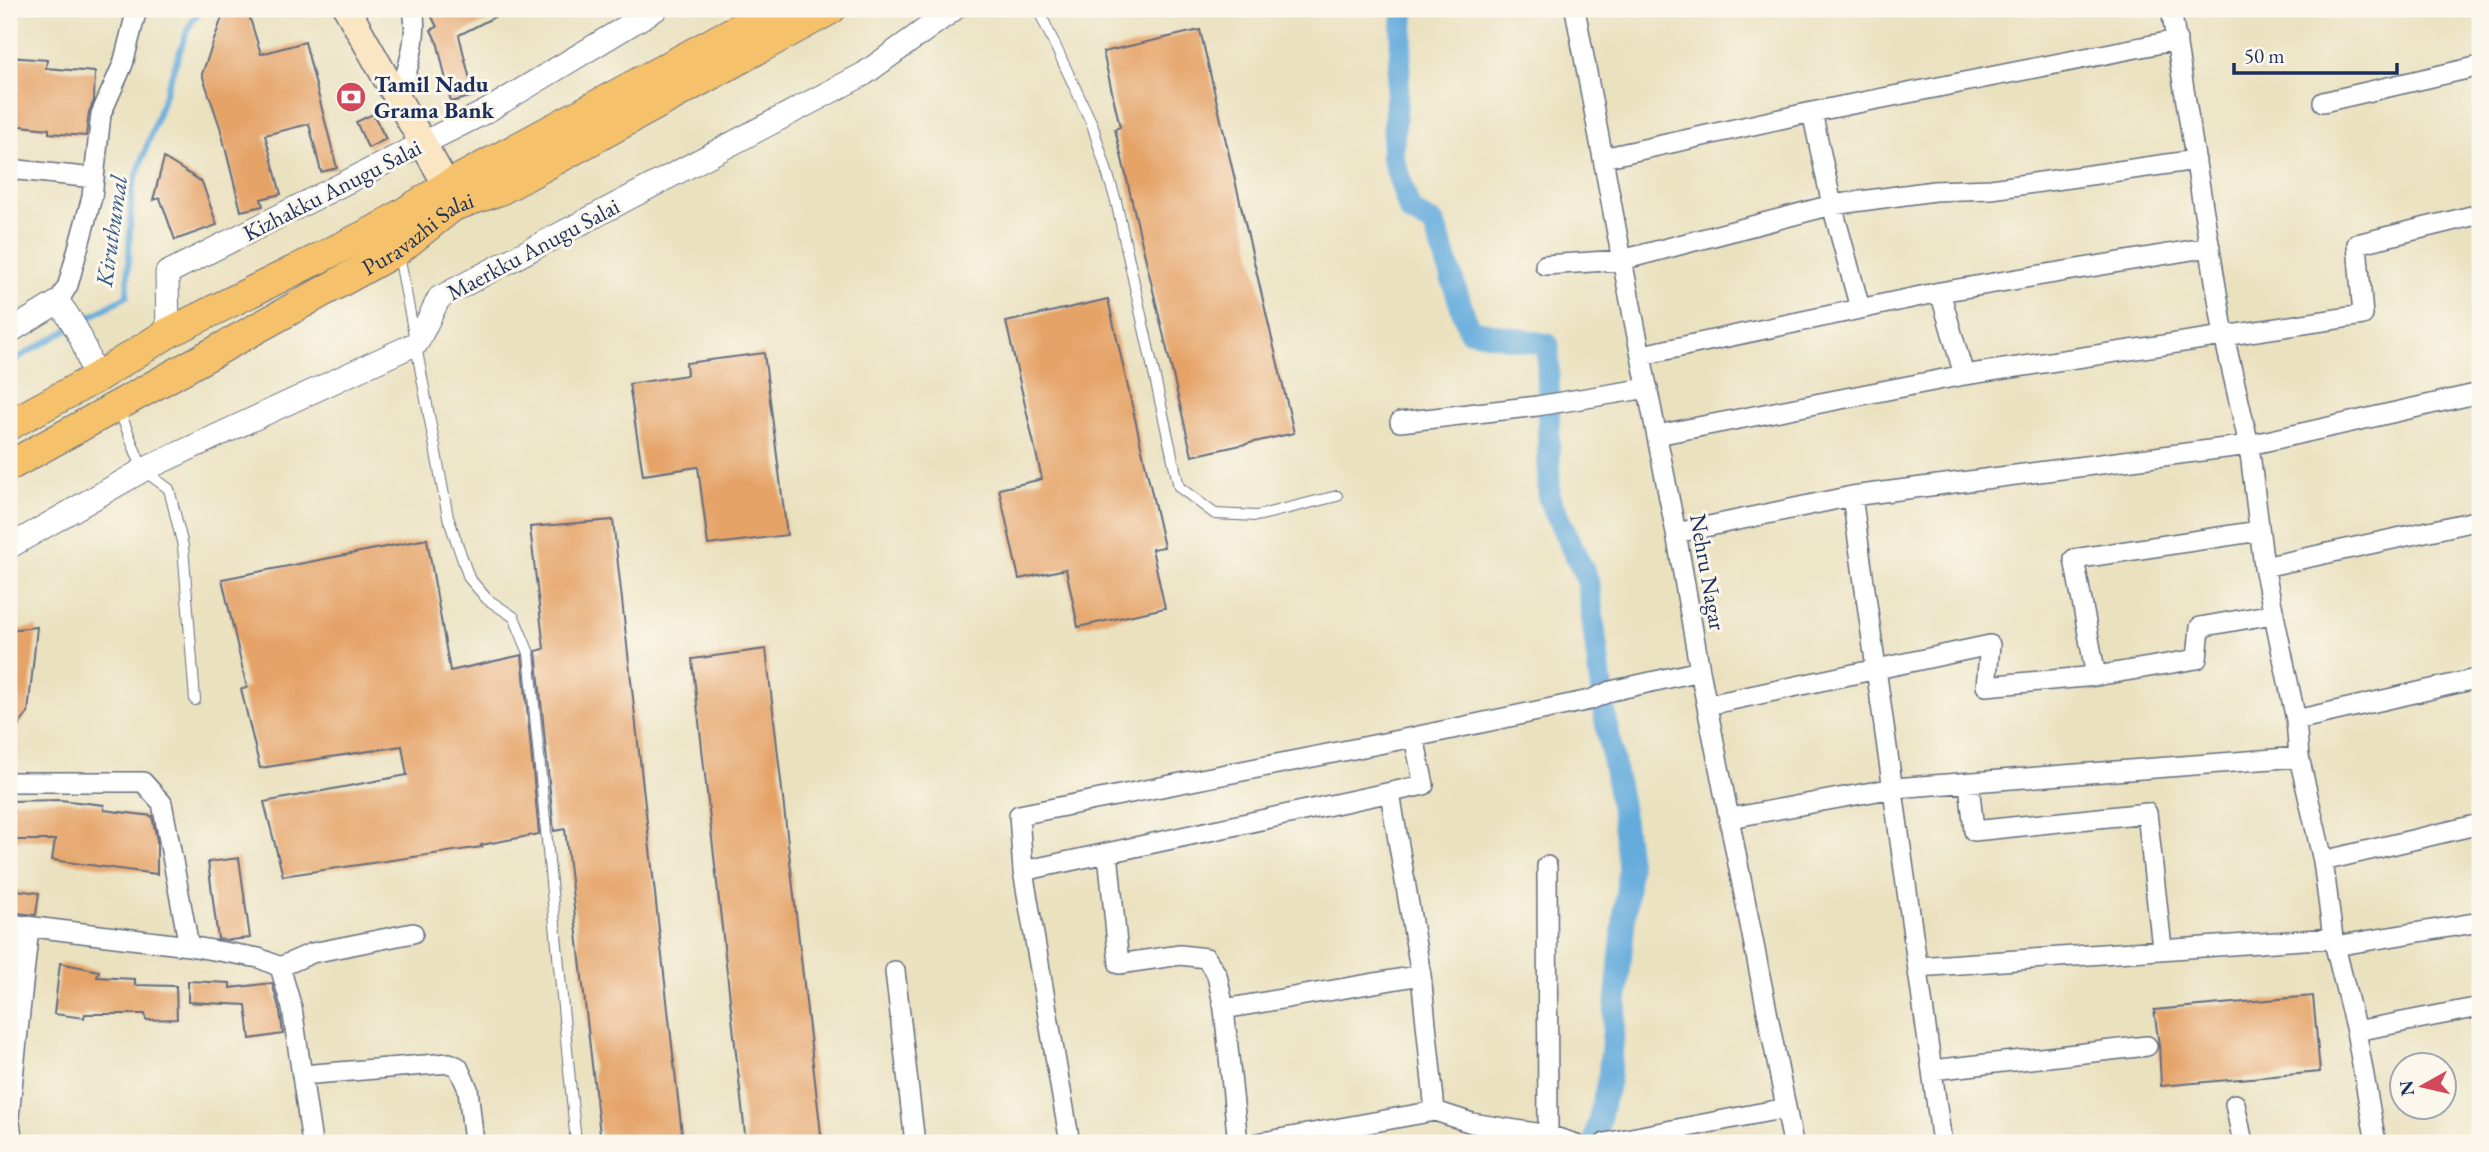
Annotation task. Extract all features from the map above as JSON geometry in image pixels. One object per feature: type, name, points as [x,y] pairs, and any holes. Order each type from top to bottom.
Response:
[{"type":"main road","points":[[347,9],[450,196]]},
{"type":"main road","name":"Puravazhi Salai","points":[[9,466],[398,250],[450,196],[500,190],[831,9]]},
{"type":"main road","name":"Puravazhi Salai","points":[[9,425],[94,379],[169,333],[450,196],[763,12]]},
{"type":"street","points":[[94,379],[86,345],[65,311],[68,285],[92,197],[101,114],[123,64],[136,9]]},
{"type":"street","points":[[398,99],[407,73],[414,9]]},
{"type":"street","name":"Kizhakku Anugu Salai","points":[[169,333],[167,273],[485,112],[656,9]]},
{"type":"street","name":"Maerkku Anugu Salai","points":[[416,343],[439,298],[864,74],[954,9]]},
{"type":"street","name":"Nehru Nagar","points":[[1575,9],[1700,671],[1793,1143]]},
{"type":"street","points":[[2171,9],[2224,336],[2249,445],[2264,567],[2296,720],[2299,757],[2323,860],[2334,942],[2356,1031],[2376,1143]]},
{"type":"street","points":[[1603,158],[1812,112],[2177,40]]},
{"type":"street","points":[[2323,102],[2480,66]]},
{"type":"street","points":[[1812,112],[1832,205],[1860,308]]},
{"type":"street","points":[[1545,265],[1622,260],[1832,205],[1934,191],[1991,189],[2196,160]]},
{"type":"street","points":[[9,169],[94,178]]},
{"type":"street","points":[[1657,435],[1964,375],[2363,315],[2357,243],[2480,214]]},
{"type":"street","points":[[1642,355],[1940,292],[2210,247]]},
{"type":"street","points":[[1940,292],[1964,375]]},
{"type":"street","points":[[9,332],[65,311]]},
{"type":"street","points":[[9,547],[143,470],[416,343]]},
{"type":"street","points":[[1400,422],[1549,404],[1648,388]]},
{"type":"street","points":[[1676,533],[1852,496],[2249,445],[2480,393]]},
{"type":"street","points":[[1852,496],[1942,1143]]},
{"type":"street","points":[[2264,567],[2480,520]]},
{"type":"street","points":[[2096,676],[2074,559],[2259,531]]},
{"type":"street","points":[[1708,705],[1990,645],[1986,686],[2096,676],[2197,659],[2200,627],[2273,614]]},
{"type":"street","points":[[1070,1143],[1023,871],[1018,815],[1590,700],[1611,691],[1700,671]]},
{"type":"street","points":[[2296,720],[2480,678]]},
{"type":"street","points":[[1023,871],[1424,785],[1414,737]]},
{"type":"street","points":[[1730,818],[1894,788],[2299,757]]},
{"type":"street","points":[[9,782],[143,782],[162,803],[190,946]]},
{"type":"street","points":[[1969,783],[1974,831],[2147,813],[2162,948]]},
{"type":"street","points":[[1390,793],[1421,975],[1435,1111]]},
{"type":"street","points":[[2323,860],[2480,824]]},
{"type":"street","points":[[1108,853],[1119,964],[1180,954],[1206,958],[1217,975],[1224,1009],[1238,1143]]},
{"type":"street","points":[[1548,866],[1548,1135]]},
{"type":"street","points":[[1918,967],[2162,948],[2334,942],[2480,922]]},
{"type":"street","points":[[9,924],[190,946],[259,958],[280,967],[312,953],[413,933]]},
{"type":"street","points":[[13,1143],[9,1116],[29,927]]},
{"type":"street","points":[[280,967],[292,1008],[312,1143]]},
{"type":"street","points":[[895,971],[915,1143]]},
{"type":"street","points":[[1224,1009],[1421,975]]},
{"type":"street","points":[[2356,1031],[2480,1007]]},
{"type":"street","points":[[1932,1070],[2147,1045]]},
{"type":"street","points":[[302,1075],[449,1063],[458,1068],[468,1089],[474,1143]]},
{"type":"street","points":[[2235,1104],[2243,1143]]},
{"type":"street","points":[[1605,1143],[1786,1108]]},
{"type":"street","points":[[1258,1143],[1435,1111],[1472,1123],[1548,1135],[1573,1143]]},
{"type":"lane","points":[[1038,9],[1092,124],[1116,201],[1179,487],[1215,514],[1257,516],[1337,496]]},
{"type":"lane","points":[[398,250],[448,517],[468,578],[487,599],[514,617],[529,653],[576,1143]]},
{"type":"lane","points":[[118,406],[143,470],[169,489],[183,546],[195,700]]},
{"type":"building","points":[[225,9],[247,9],[261,54],[305,42],[337,168],[321,172],[309,124],[265,135],[281,194],[261,199],[263,206],[241,211],[220,127],[202,74]]},
{"type":"building","points":[[428,9],[510,9],[459,35],[474,96],[451,102],[438,45],[431,30],[437,27]]},
{"type":"building","points":[[1200,30],[1294,433],[1192,456],[1115,129],[1120,127],[1103,52]]},
{"type":"building","points":[[9,57],[47,60],[46,68],[95,72],[94,101],[89,112],[86,136],[49,133],[49,129],[11,125],[14,85],[9,84]]},
{"type":"building","points":[[373,114],[386,139],[368,148],[356,122]]},
{"type":"building","points":[[164,158],[202,182],[217,225],[175,240],[160,198],[153,200]]},
{"type":"building","points":[[1108,299],[1164,547],[1152,549],[1165,608],[1078,627],[1066,569],[1019,579],[999,489],[1042,479],[1006,322]]},
{"type":"building","points":[[764,353],[787,535],[708,545],[698,467],[643,475],[629,384],[687,375],[686,363]]},
{"type":"building","points":[[613,520],[683,1143],[601,1143],[565,829],[554,831],[536,651],[544,649],[530,527]]},
{"type":"building","points":[[427,539],[450,671],[522,655],[539,834],[481,845],[482,847],[283,876],[264,802],[407,775],[402,746],[260,768],[241,689],[247,688],[222,579]]},
{"type":"building","points":[[37,627],[28,713],[9,738],[9,630]]},
{"type":"building","points":[[766,649],[822,1143],[746,1143],[692,659]]},
{"type":"building","points":[[60,800],[104,805],[104,810],[152,816],[157,840],[157,874],[52,860],[55,840],[9,840],[9,801]]},
{"type":"building","points":[[239,858],[250,938],[218,939],[208,862]]},
{"type":"building","points":[[9,889],[39,893],[36,915],[9,912]]},
{"type":"building","points":[[60,963],[99,971],[97,977],[135,979],[135,985],[176,986],[177,1019],[146,1020],[145,1014],[85,1014],[84,1018],[54,1014]]},
{"type":"building","points":[[188,981],[230,983],[230,988],[272,983],[283,1034],[250,1039],[246,1005],[188,1002]]},
{"type":"building","points":[[2313,996],[2320,1072],[2161,1086],[2154,1010]]},
{"type":"waterway","name":"Kiruthumal","points":[[9,363],[127,296],[132,189],[188,28],[201,9]]},
{"type":"waterway","points":[[1404,9],[1392,155],[1410,211],[1434,224],[1469,330],[1548,345],[1549,499],[1588,581],[1604,710],[1622,810],[1629,868],[1609,1077],[1594,1143]]},
{"type":"place","name":"Tamil Nadu Grama Bank","points":[[351,97]]}]
